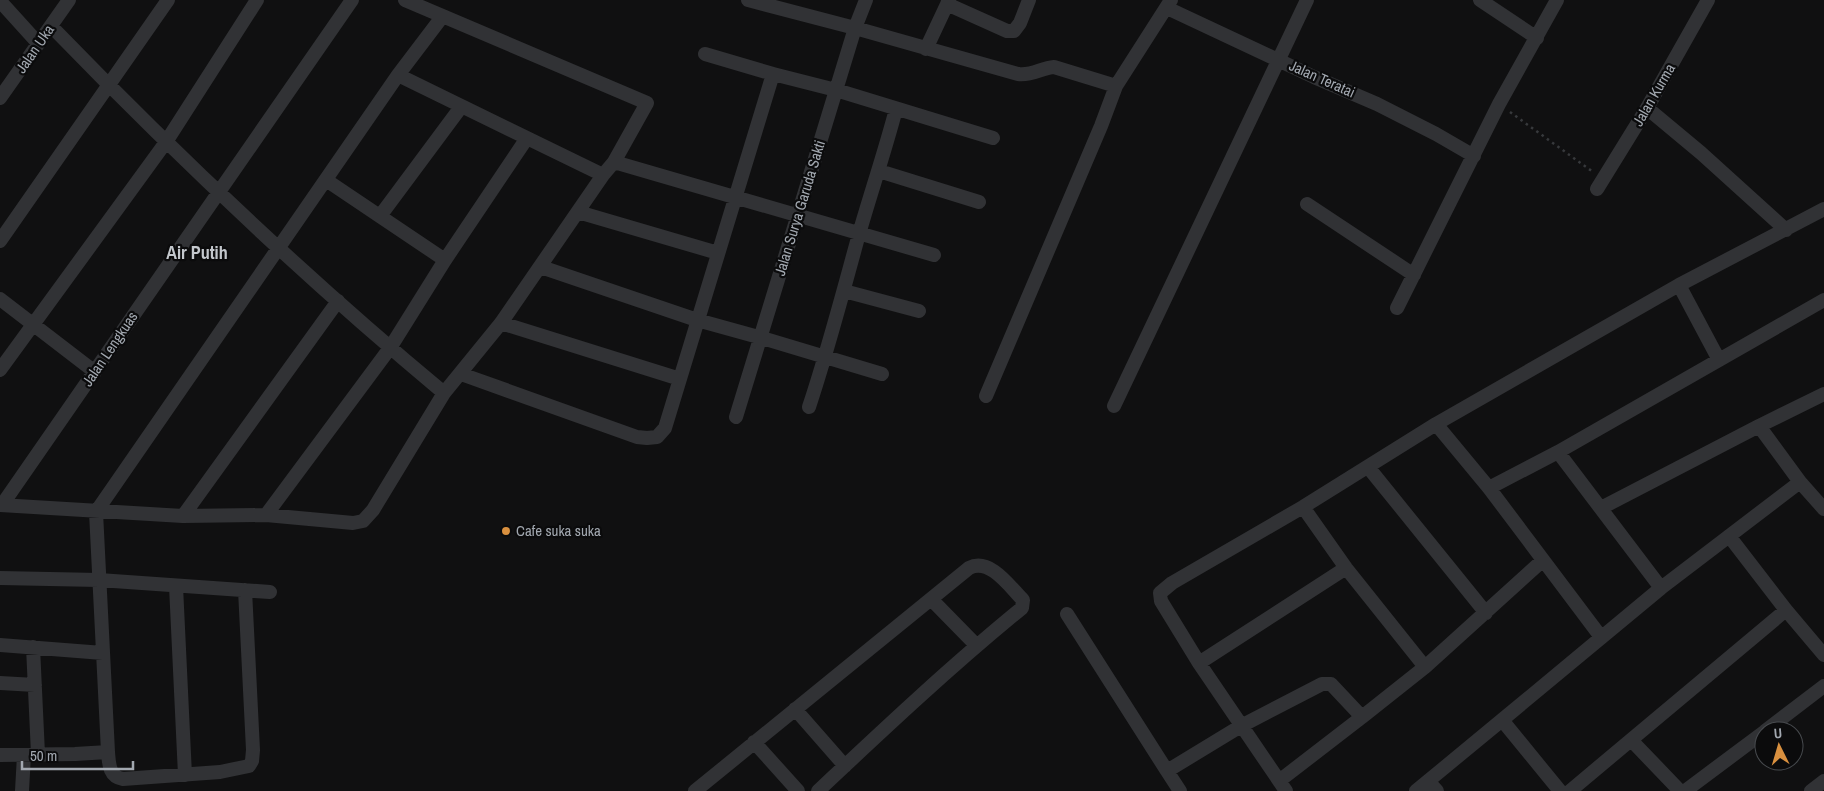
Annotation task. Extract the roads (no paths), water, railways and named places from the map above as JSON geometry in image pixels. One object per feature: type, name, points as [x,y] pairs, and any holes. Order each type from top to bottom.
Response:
[{"type":"street","name":"Jalan Uka","points":[[0,98],[69,0]]},
{"type":"street","points":[[0,241],[168,0]]},
{"type":"street","points":[[0,370],[32,323],[166,142],[257,0]]},
{"type":"street","name":"Jalan Lengkuas","points":[[1,505],[95,372],[168,264],[219,194],[352,0]]},
{"type":"street","points":[[1,505],[183,516],[266,515],[353,523],[363,521],[373,510],[444,393],[500,323],[541,267],[614,162],[647,104],[405,0]]},
{"type":"street","points":[[748,0],[1028,76],[1046,68],[1061,68],[1116,86]]},
{"type":"street","name":"Jalan Surya Garuda Sakti","points":[[736,417],[762,338],[797,215],[855,28],[866,0]]},
{"type":"street","points":[[926,49],[948,2],[1008,31],[1014,31],[1020,23],[1029,0]]},
{"type":"street","points":[[1114,406],[1307,0]]},
{"type":"street","points":[[1480,0],[1537,38]]},
{"type":"street","points":[[1397,308],[1499,104],[1558,0]]},
{"type":"street","name":"Jalan Kurma","points":[[1600,184],[1647,108],[1708,0]]},
{"type":"street","points":[[0,1],[38,43]]},
{"type":"street","points":[[986,396],[1101,126],[1116,86],[1169,4]]},
{"type":"street","name":"Jalan Teratai","points":[[1169,4],[1278,60],[1377,104],[1474,156]]},
{"type":"street","points":[[245,590],[251,763],[245,768],[238,770],[132,780],[115,777],[111,772],[108,752],[96,512],[398,75],[442,17]]},
{"type":"street","points":[[51,26],[219,194],[390,348],[444,393]]},
{"type":"street","points":[[705,54],[836,90],[993,138]]},
{"type":"street","points":[[460,374],[638,437],[657,437],[665,428],[696,320],[754,140],[773,74]]},
{"type":"street","points":[[398,75],[604,175]]},
{"type":"street","points":[[380,216],[461,107]]},
{"type":"street","points":[[1647,108],[1701,153],[1786,230]]},
{"type":"street","points":[[809,407],[826,357],[859,233],[896,109]]},
{"type":"street","points":[[266,515],[390,348],[445,260],[527,138]]},
{"type":"street","points":[[614,162],[934,255]]},
{"type":"street","points":[[879,171],[979,202]]},
{"type":"street","points":[[326,180],[445,260]]},
{"type":"street","points":[[1307,204],[1414,275]]},
{"type":"street","points":[[1542,561],[1426,667],[1362,717],[1282,786],[1199,662],[1161,601],[1160,593],[1172,583],[1303,507],[1436,424],[1679,285],[1824,209]]},
{"type":"street","points":[[578,212],[718,253]]},
{"type":"street","points":[[541,267],[696,320],[882,374]]},
{"type":"street","points":[[1679,285],[1719,360]]},
{"type":"street","points":[[844,291],[919,311]]},
{"type":"street","points":[[0,299],[95,372]]},
{"type":"street","points":[[1489,488],[1558,452],[1824,300]]},
{"type":"street","points":[[183,516],[338,301]]},
{"type":"street","points":[[500,323],[680,379]]},
{"type":"street","points":[[1601,508],[1824,394]]},
{"type":"street","points":[[1436,424],[1489,488],[1601,637]]},
{"type":"street","points":[[1759,426],[1800,482],[1824,509]]},
{"type":"street","points":[[1558,452],[1661,588]]},
{"type":"street","points":[[1368,467],[1486,613]]},
{"type":"street","points":[[1416,791],[1433,786],[1502,720],[1601,637],[1661,588],[1800,482]]},
{"type":"street","points":[[1303,507],[1346,568],[1426,667]]},
{"type":"street","points":[[1730,536],[1786,610],[1824,655]]},
{"type":"street","points":[[702,789],[754,742],[969,568],[983,565],[994,571],[1023,600],[1022,608],[976,645],[818,791]]},
{"type":"street","points":[[1199,662],[1346,568]]},
{"type":"street","points":[[0,578],[99,580],[270,592]]},
{"type":"street","points":[[176,586],[185,775]]},
{"type":"street","points":[[930,599],[976,645]]},
{"type":"street","points":[[1570,791],[1786,610]]},
{"type":"street","points":[[1067,614],[1180,791]]},
{"type":"street","points":[[0,645],[103,653]]},
{"type":"street","points":[[33,647],[38,754]]},
{"type":"street","points":[[0,683],[35,685]]},
{"type":"street","points":[[1167,771],[1241,726],[1325,683],[1333,686],[1362,717]]},
{"type":"street","points":[[1777,721],[1824,686]]},
{"type":"street","points":[[795,709],[845,766]]},
{"type":"street","points":[[1502,720],[1560,791]]},
{"type":"street","points":[[1685,791],[1754,739]]},
{"type":"street","points":[[1632,741],[1680,791]]},
{"type":"street","points":[[754,742],[798,791]]},
{"type":"street","points":[[0,755],[108,752]]},
{"type":"street","points":[[22,791],[24,755]]},
{"type":"street","points":[[1811,791],[1824,781]]},
{"type":"place","name":"Cafe suka suka","points":[[506,531]]},
{"type":"district","name":"Air Putih","points":[[197,253]]}]
